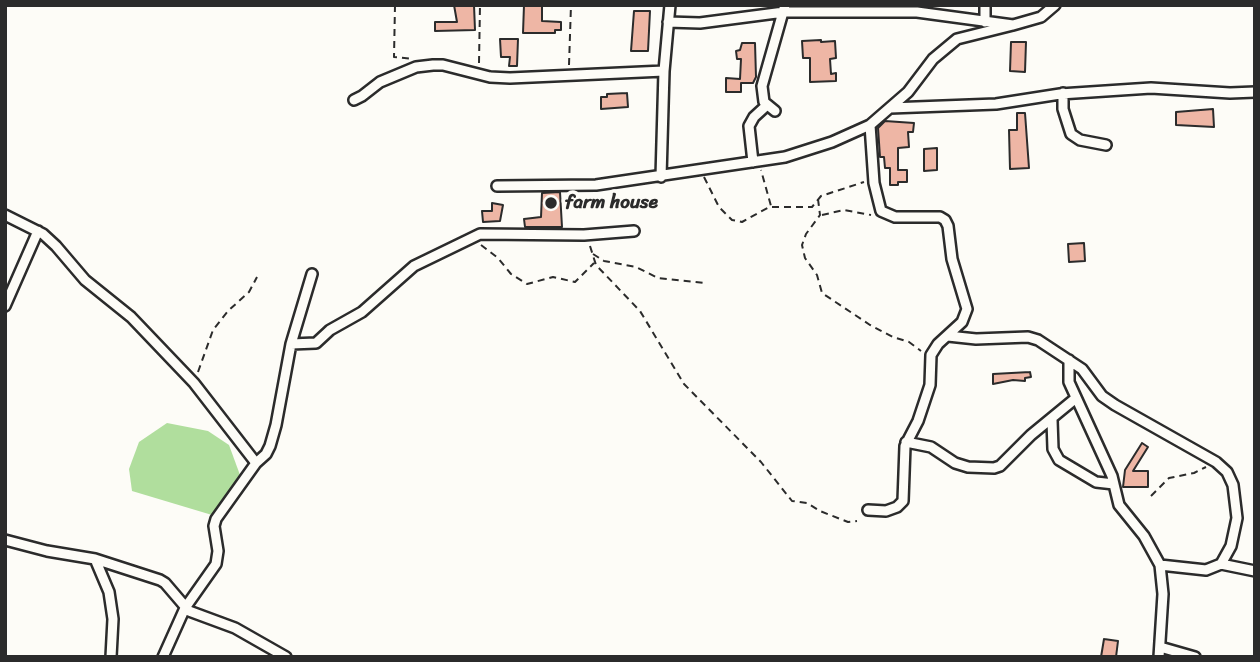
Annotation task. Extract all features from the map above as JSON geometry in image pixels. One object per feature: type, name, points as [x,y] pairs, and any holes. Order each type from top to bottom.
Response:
[{"type":"street","points":[[661,177],[664,71],[670,5]]},
{"type":"street","points":[[985,5],[985,22]]},
{"type":"street","points":[[497,186],[596,185],[785,158],[870,125],[908,92],[926,66],[947,46],[963,36],[988,33],[1041,17],[1055,5]]},
{"type":"street","points":[[668,22],[700,23],[785,8],[881,8],[1013,25]]},
{"type":"street","points":[[755,161],[749,126],[754,117],[771,109],[763,98],[763,81],[785,8]]},
{"type":"street","points":[[354,100],[380,82],[416,67],[443,65],[479,75],[510,78],[664,71]]},
{"type":"street","points":[[890,108],[996,104],[1063,93],[1151,88],[1255,92]]},
{"type":"street","points":[[1063,93],[1063,108],[1071,134],[1080,140],[1106,145]]},
{"type":"street","points":[[868,510],[886,511],[897,507],[903,501],[903,457],[906,442],[915,428],[928,390],[934,349],[962,322],[967,309],[952,259],[948,226],[940,217],[895,217],[883,213],[878,205],[870,125]]},
{"type":"street","points":[[5,215],[38,231],[56,246],[85,280],[131,317],[194,383],[256,463]]},
{"type":"street","points":[[5,306],[38,231]]},
{"type":"street","points":[[291,344],[316,343],[333,327],[362,312],[414,266],[471,238],[489,233],[584,235],[634,231]]},
{"type":"street","points":[[163,657],[185,608],[216,564],[216,519],[256,463],[267,454],[276,425],[291,344],[312,274]]},
{"type":"street","points":[[948,336],[976,339],[1028,338],[1045,344],[1087,374],[1102,396],[1216,462],[1227,472],[1233,485],[1237,519],[1231,546],[1221,564]]},
{"type":"street","points":[[1069,360],[1068,377],[1114,484],[1119,505],[1144,536],[1160,565],[1163,594],[1160,652],[1195,657]]},
{"type":"street","points":[[906,442],[931,447],[955,463],[968,467],[994,468],[1000,466],[1031,435],[1076,398]]},
{"type":"street","points":[[1052,420],[1054,449],[1059,460],[1096,482],[1114,484]]},
{"type":"street","points":[[5,540],[95,559],[165,583],[185,608],[235,628],[286,657]]},
{"type":"street","points":[[95,559],[109,592],[113,618],[111,657]]},
{"type":"street","points":[[1160,565],[1206,570],[1221,564],[1255,571]]},
{"type":"path","points":[[395,5],[394,58],[411,58],[416,67]]},
{"type":"path","points":[[479,75],[480,5]]},
{"type":"path","points":[[569,76],[571,5]]},
{"type":"path","points":[[755,161],[765,178],[771,206]]},
{"type":"path","points":[[701,170],[715,202],[732,220],[742,222],[771,206],[806,208],[814,205],[826,194],[874,179]]},
{"type":"path","points":[[818,199],[820,215],[802,245],[805,258],[817,275],[822,293],[870,326],[918,348],[930,364]]},
{"type":"path","points":[[820,215],[844,210],[867,215],[883,213]]},
{"type":"path","points":[[584,235],[595,263],[640,311],[678,376],[692,394],[761,462],[792,501],[807,503],[848,522],[857,521]]},
{"type":"path","points":[[471,238],[487,249],[511,274],[527,284],[555,277],[575,282],[595,263]]},
{"type":"path","points":[[592,253],[604,261],[636,267],[657,278],[705,283]]},
{"type":"path","points":[[194,383],[213,330],[228,311],[249,292],[257,277]]},
{"type":"path","points":[[1151,496],[1169,478],[1194,473],[1216,462]]},
{"type":"green space","points":[[167,423],[208,431],[229,445],[240,475],[212,515],[132,491],[129,469],[139,442]]},
{"type":"building","points":[[454,5],[474,5],[475,30],[435,31],[435,22],[457,22]]},
{"type":"building","points":[[524,5],[542,5],[542,21],[561,22],[561,30],[555,30],[555,33],[523,33]]},
{"type":"building","points":[[634,11],[650,11],[648,51],[631,51]]},
{"type":"building","points":[[500,39],[518,39],[517,66],[509,66],[510,57],[501,57]]},
{"type":"building","points":[[802,41],[835,41],[836,58],[830,59],[831,74],[836,73],[836,81],[810,82],[810,58],[803,58]]},
{"type":"building","points":[[1011,42],[1026,42],[1025,72],[1010,71]]},
{"type":"building","points":[[742,43],[755,43],[756,77],[753,83],[741,83],[741,92],[726,92],[726,78],[740,79],[741,59],[737,59],[736,51],[740,50]]},
{"type":"building","points":[[627,93],[628,107],[601,109],[601,97]]},
{"type":"building","points":[[1213,109],[1214,127],[1176,125],[1176,112]]},
{"type":"building","points":[[1017,113],[1025,113],[1029,168],[1010,169],[1009,130],[1017,130]]},
{"type":"building","points":[[885,121],[914,123],[913,132],[908,132],[909,147],[898,148],[898,170],[907,170],[907,182],[898,182],[898,185],[890,185],[890,168],[885,168],[884,157],[880,157],[878,128]]},
{"type":"building","points":[[937,148],[937,170],[924,171],[924,149]]},
{"type":"building","name":"farm house","points":[[560,192],[562,227],[525,227],[524,219],[541,217],[542,193]]},
{"type":"building","points":[[492,203],[503,205],[500,221],[483,222],[482,211],[492,211]]},
{"type":"building","points":[[1084,243],[1085,261],[1069,262],[1068,244]]},
{"type":"building","points":[[1030,372],[1031,377],[1025,378],[1025,381],[1013,380],[993,384],[993,374]]},
{"type":"building","points":[[1142,443],[1148,447],[1133,471],[1148,471],[1148,487],[1123,487],[1125,470]]},
{"type":"building","points":[[1104,639],[1118,641],[1116,657],[1101,657]]},
{"type":"place","name":"farm house","points":[[551,203]]}]
